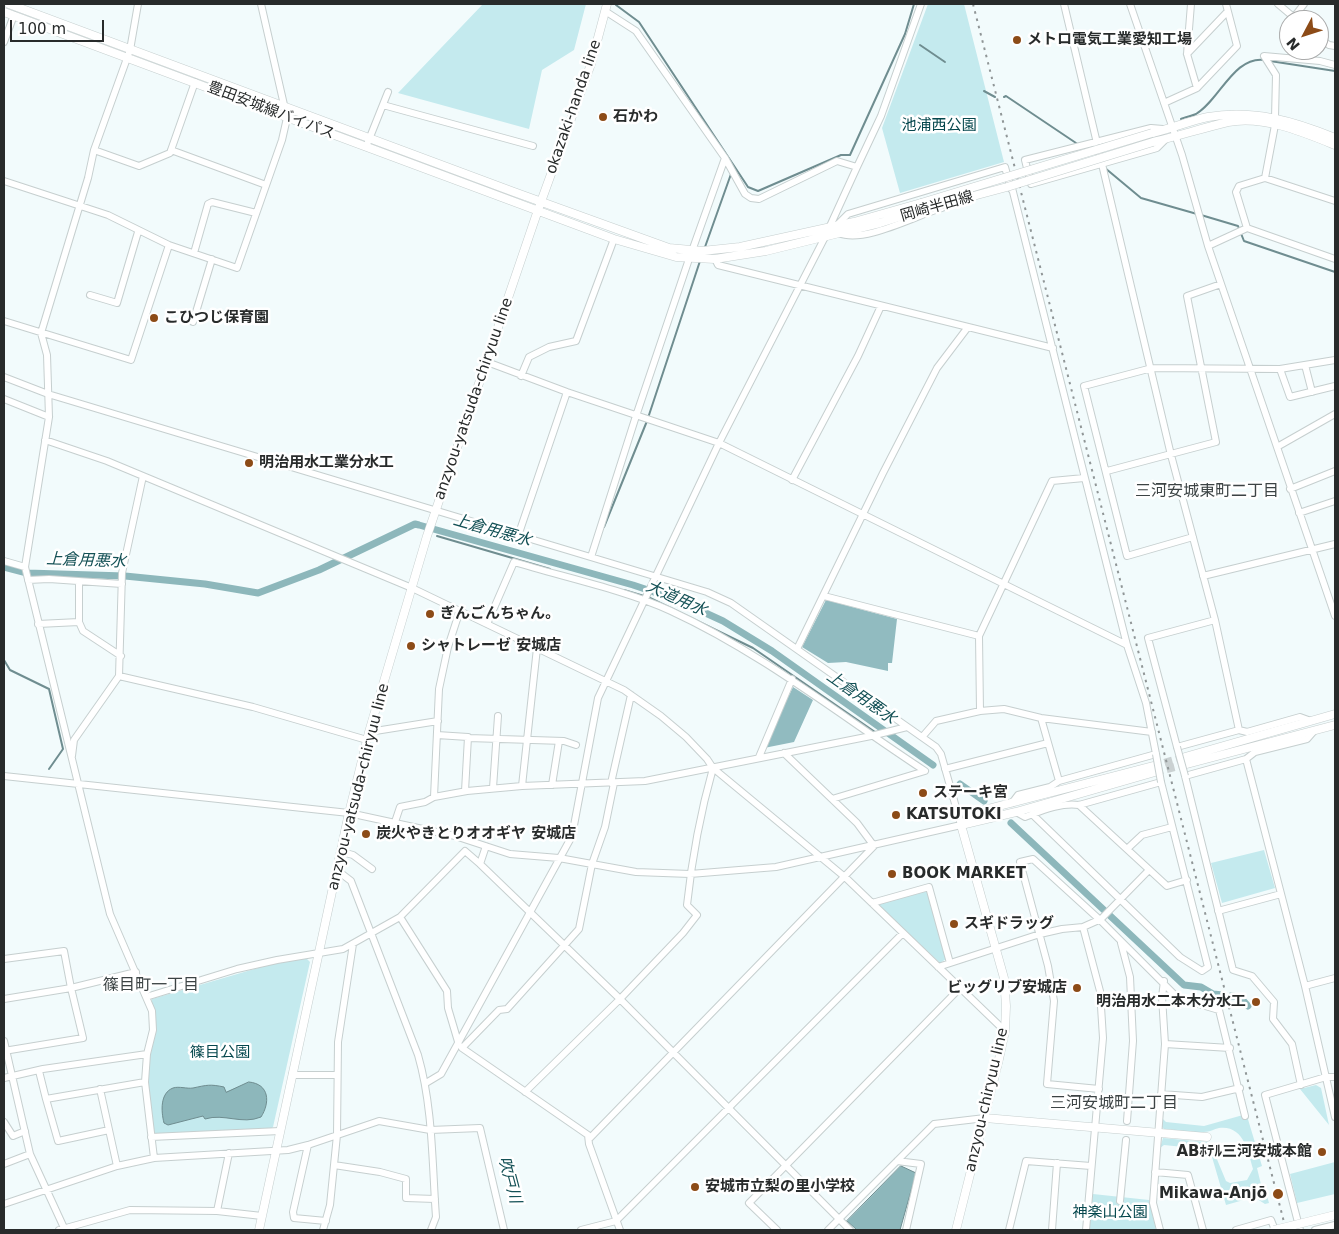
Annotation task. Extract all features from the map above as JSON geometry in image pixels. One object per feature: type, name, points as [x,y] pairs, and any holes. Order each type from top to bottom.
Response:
[{"type":"main road","name":"豊田安城線バイパス","points":[[9,4],[18,5],[195,82],[287,118],[538,210]]},
{"type":"main road","name":"okazaki-handa line","points":[[538,210],[591,64],[606,7]]},
{"type":"main road","name":"豊田安城線バイパス","points":[[4,12],[285,107],[541,201]]},
{"type":"main road","name":"岡崎半田線","points":[[541,201],[691,255],[740,247],[828,227],[839,228],[880,223],[921,207],[1007,187],[1205,118],[1249,113],[1335,145]]},
{"type":"main road","name":"岡崎半田線","points":[[1152,138],[1171,138],[1229,122],[1275,122],[1308,126],[1335,138]]},
{"type":"main road","name":"岡崎半田線","points":[[538,210],[664,254],[691,255],[715,259],[766,252],[825,237],[839,228]]},
{"type":"main road","name":"anzyou-yatsuda-chiryuu line","points":[[259,1230],[349,813],[368,736],[432,523],[538,210]]},
{"type":"main road","points":[[1335,714],[1186,760],[1314,731],[1335,724]]},
{"type":"main road","points":[[1154,769],[1016,812],[961,825],[976,812],[1154,769]]},
{"type":"main road","name":"anzyou-chiryuu line","points":[[956,1230],[1005,1031],[1006,1006],[1004,978],[961,825]]},
{"type":"main road","points":[[985,1118],[1207,1137]]},
{"type":"main road","points":[[1275,1230],[1335,1215]]},
{"type":"street","points":[[138,4],[129,54],[94,150],[80,206],[40,333],[47,356],[49,417],[25,567],[72,758],[76,783],[110,914],[152,1011],[153,1030],[147,1054],[145,1082],[154,1158]]},
{"type":"street","points":[[4,181],[108,215],[138,232],[169,245],[237,268],[287,118],[262,4]]},
{"type":"street","points":[[426,1082],[441,1074],[460,1046],[572,836],[583,785],[594,708],[719,444],[798,285],[825,237],[881,116],[921,4]]},
{"type":"street","points":[[1064,4],[1095,142],[1152,368],[1171,455],[1215,620],[1239,730]]},
{"type":"street","points":[[1130,4],[1164,103],[1171,138],[1335,616]]},
{"type":"street","points":[[1191,4],[1187,54],[1197,88]]},
{"type":"street","points":[[1164,103],[1197,88],[1238,46],[1226,4]]},
{"type":"street","points":[[606,7],[636,31],[725,158],[745,194],[759,199],[837,162],[857,167]]},
{"type":"street","points":[[1187,54],[1227,12]]},
{"type":"street","points":[[4,42],[14,16]]},
{"type":"street","points":[[1332,46],[1335,40]]},
{"type":"street","points":[[1266,178],[1275,122],[1276,75],[1264,56],[1320,61],[1335,65]]},
{"type":"street","points":[[94,150],[139,166],[170,153],[195,82]]},
{"type":"street","points":[[366,147],[388,92]]},
{"type":"street","points":[[383,104],[533,146]]},
{"type":"street","points":[[1170,129],[1151,128],[1025,160],[1031,184],[1157,148],[1171,138]]},
{"type":"street","points":[[171,150],[266,185]]},
{"type":"street","points":[[591,557],[636,416],[725,158]]},
{"type":"street","points":[[1012,188],[935,210],[876,231],[846,236],[839,228],[848,214],[1005,167],[1012,188],[1053,348],[1127,645],[1146,703],[1161,782],[1208,966],[1202,972],[1180,957],[1032,814]]},
{"type":"street","points":[[1247,228],[1236,192],[1239,186],[1266,178],[1335,201]]},
{"type":"street","points":[[194,253],[208,204],[212,202],[256,212]]},
{"type":"street","points":[[1208,246],[1247,228],[1335,259]]},
{"type":"street","points":[[90,295],[117,303],[138,232]]},
{"type":"street","points":[[521,376],[530,357],[549,347],[576,341],[614,238]]},
{"type":"street","points":[[4,321],[131,360],[169,245]]},
{"type":"street","points":[[193,322],[212,259]]},
{"type":"street","points":[[715,259],[718,265],[1053,348]]},
{"type":"street","points":[[1107,471],[1216,442],[1187,296],[1221,284]]},
{"type":"street","points":[[792,480],[858,356],[881,306]]},
{"type":"street","points":[[798,649],[937,368],[968,327]]},
{"type":"street","points":[[1193,537],[1127,556],[1084,386],[1152,368],[1280,369],[1335,360]]},
{"type":"street","points":[[487,362],[521,376],[719,444],[1127,645]]},
{"type":"street","points":[[1305,365],[1312,392]]},
{"type":"street","points":[[1280,369],[1290,397],[1335,386]]},
{"type":"street","points":[[4,377],[48,394],[656,576],[707,592],[731,603],[907,727],[923,736],[941,754],[961,825],[776,867],[690,874],[636,872],[559,858],[510,854],[395,822],[349,813],[4,776]]},
{"type":"street","points":[[518,536],[567,392]]},
{"type":"street","points":[[4,399],[49,417]]},
{"type":"street","points":[[1277,447],[1335,414]]},
{"type":"street","points":[[45,440],[143,476],[412,588],[631,695],[686,737],[712,768],[846,878],[1005,1031]]},
{"type":"street","points":[[1290,489],[1335,471]]},
{"type":"street","points":[[72,758],[74,740],[119,676],[122,579],[143,476]]},
{"type":"street","points":[[980,711],[979,636],[1002,584],[1052,481],[1084,478]]},
{"type":"street","points":[[1299,513],[1335,501]]},
{"type":"street","points":[[1203,576],[1335,544]]},
{"type":"street","points":[[4,562],[25,567]]},
{"type":"street","points":[[487,624],[514,562],[644,600],[714,632],[757,656],[871,736],[925,771],[832,799]]},
{"type":"street","points":[[27,578],[80,582],[122,579]]},
{"type":"street","points":[[80,582],[79,622],[83,631],[121,656]]},
{"type":"street","points":[[824,596],[979,636]]},
{"type":"street","points":[[434,797],[441,680],[448,647],[460,610]]},
{"type":"street","points":[[1215,620],[1148,638],[1234,970],[1252,976],[1274,1002],[1273,1019],[1292,1044],[1301,1085]]},
{"type":"street","points":[[38,624],[79,622]]},
{"type":"street","points":[[522,786],[537,648]]},
{"type":"street","points":[[119,676],[368,736],[438,721]]},
{"type":"street","points":[[759,757],[792,679]]},
{"type":"street","points":[[460,1046],[499,1010],[507,1010],[579,929],[592,864],[605,827],[631,695]]},
{"type":"street","points":[[923,736],[936,721],[980,711],[1004,709],[1041,718],[1152,732]]},
{"type":"street","points":[[494,788],[498,716]]},
{"type":"street","points":[[1177,747],[1239,730],[1247,732],[1300,717],[1311,721]]},
{"type":"street","points":[[1041,718],[1059,781]]},
{"type":"street","points":[[395,822],[400,807],[425,802],[434,797],[465,791],[522,786],[645,781],[871,736],[907,727]]},
{"type":"street","points":[[1185,776],[1246,759],[1255,752],[1307,739],[1314,731]]},
{"type":"street","points":[[437,735],[527,741],[559,741],[576,744]]},
{"type":"street","points":[[465,791],[468,738]]},
{"type":"street","points":[[552,785],[559,741]]},
{"type":"street","points":[[945,769],[1048,743]]},
{"type":"street","points":[[784,753],[857,822],[874,846]]},
{"type":"street","points":[[1012,803],[1018,795],[1050,787],[1059,781],[1156,754]]},
{"type":"street","points":[[1246,759],[1305,986],[1335,1117]]},
{"type":"street","points":[[525,1092],[620,999],[697,915],[687,905],[690,874],[696,833],[712,768]]},
{"type":"street","points":[[1016,812],[1021,816],[1069,803],[1079,805],[1161,782]]},
{"type":"street","points":[[1079,805],[1167,886],[1187,880]]},
{"type":"street","points":[[1127,849],[1142,835],[1172,827]]},
{"type":"street","points":[[480,864],[486,846]]},
{"type":"street","points":[[589,1139],[846,878],[874,846]]},
{"type":"street","points":[[146,996],[237,969],[343,949],[400,917],[466,851],[530,915],[620,999],[850,1230]]},
{"type":"street","points":[[342,852],[353,855],[372,869]]},
{"type":"street","points":[[1099,1089],[1047,1084],[1054,1001],[1048,966],[1020,862],[1033,859],[1101,919],[1178,998],[1219,1010],[1240,1088],[1245,1116]]},
{"type":"street","points":[[938,966],[1040,934],[1083,927],[1101,919],[1149,870]]},
{"type":"street","points":[[338,871],[351,882],[397,1000],[426,1082],[436,1217],[431,1230]]},
{"type":"street","points":[[872,903],[929,887],[950,963]]},
{"type":"street","points":[[1218,911],[1281,894]]},
{"type":"street","points":[[400,917],[447,991],[448,1008],[460,1046],[588,1135],[591,1152],[620,1230]]},
{"type":"street","points":[[1083,927],[1100,991],[1103,1038],[1086,1230]]},
{"type":"street","points":[[581,1230],[616,1221],[903,932]]},
{"type":"street","points":[[1121,941],[1130,977],[1133,1041],[1127,1121]]},
{"type":"street","points":[[324,1230],[330,1205],[337,1135],[338,1042],[353,944]]},
{"type":"street","points":[[4,959],[64,950],[83,1038],[5,1051]]},
{"type":"street","points":[[4,999],[71,988],[136,972]]},
{"type":"street","points":[[1305,986],[1335,978]]},
{"type":"street","points":[[1160,1230],[1153,1203],[1165,1044],[1162,997],[1164,982]]},
{"type":"street","points":[[777,1230],[749,1203],[784,1165],[960,988]]},
{"type":"street","points":[[4,1041],[30,1154],[62,1230],[130,1210],[217,1211],[262,1216]]},
{"type":"street","points":[[1165,1044],[1230,1048]]},
{"type":"street","points":[[4,1078],[147,1054]]},
{"type":"street","points":[[38,1071],[58,1141],[109,1130]]},
{"type":"street","points":[[292,1075],[337,1075]]},
{"type":"street","points":[[1300,1230],[1265,1095],[1326,1077],[1335,1077]]},
{"type":"street","points":[[46,1099],[145,1082]]},
{"type":"street","points":[[1161,1094],[1202,1097],[1240,1088]]},
{"type":"street","points":[[100,1089],[117,1166]]},
{"type":"street","points":[[828,1230],[934,1124],[985,1118]]},
{"type":"street","points":[[4,1204],[117,1166],[154,1158],[276,1150],[308,1146],[379,1121],[430,1130],[480,1128],[504,1230]]},
{"type":"street","points":[[4,1122],[12,1136],[25,1131]]},
{"type":"street","points":[[151,1137],[280,1131]]},
{"type":"street","points":[[1120,1201],[1126,1140]]},
{"type":"street","points":[[308,1146],[293,1212],[294,1218],[326,1221]]},
{"type":"street","points":[[217,1211],[229,1153]]},
{"type":"street","points":[[4,1164],[30,1154]]},
{"type":"street","points":[[897,1161],[921,1164],[906,1230]]},
{"type":"street","points":[[1009,1230],[1026,1161],[1091,1166]]},
{"type":"street","points":[[1052,1230],[1058,1163]]},
{"type":"street","points":[[334,1165],[380,1172],[406,1180],[406,1198],[435,1199]]},
{"type":"street","points":[[1156,1172],[1188,1175],[1203,1230]]},
{"type":"street","points":[[1236,1230],[1271,1220],[1275,1230]]},
{"type":"street","points":[[1315,1230],[1335,1225]]},
{"type":"green space","points":[[483,4],[586,4],[574,50],[542,70],[529,129],[398,93]]},
{"type":"green space","name":"池浦西公園","points":[[928,4],[964,4],[1004,162],[900,193],[882,128]]},
{"type":"green space","points":[[1264,850],[1275,888],[1222,903],[1211,863]]},
{"type":"green space","points":[[924,890],[928,893],[946,959],[940,963],[878,905],[879,903]]},
{"type":"green space","name":"篠目公園","points":[[306,958],[310,962],[273,1127],[271,1129],[156,1135],[153,1133],[148,1079],[152,999],[268,965]]},
{"type":"green space","points":[[1316,1085],[1321,1088],[1329,1125],[1300,1089]]},
{"type":"green space","points":[[1243,1115],[1247,1116],[1262,1166],[1257,1168],[1264,1197],[1267,1196],[1269,1203],[1265,1204],[1254,1197],[1226,1205],[1212,1157],[1203,1149],[1164,1145],[1160,1148],[1163,1138],[1206,1142],[1211,1145],[1226,1181],[1230,1183],[1247,1180],[1253,1169],[1244,1141],[1234,1131],[1227,1128],[1219,1128],[1206,1132],[1194,1132],[1164,1129],[1162,1127],[1163,1119],[1166,1122],[1204,1126]]},
{"type":"green space","points":[[1335,1162],[1335,1194],[1297,1203],[1290,1174]]},
{"type":"green space","name":"神楽山公園","points":[[1093,1194],[1149,1200],[1156,1230],[1088,1230]]},
{"type":"shaded area","points":[[826,600],[897,619],[892,663],[888,663],[888,671],[846,662],[828,663],[802,647]]},
{"type":"shaded area","points":[[793,687],[813,700],[794,742],[764,748]]},
{"type":"shaded area","points":[[249,1082],[261,1086],[266,1095],[266,1106],[261,1117],[247,1120],[219,1117],[205,1119],[203,1116],[168,1125],[164,1123],[162,1103],[166,1094],[173,1088],[215,1085],[224,1087],[226,1092]]},
{"type":"shaded area","points":[[901,1166],[916,1173],[900,1230],[857,1230],[847,1221]]},
{"type":"waterway","points":[[616,5],[639,22],[748,187],[758,191],[841,155],[850,155],[905,34],[914,4]]},
{"type":"waterway","points":[[920,45],[945,62]]},
{"type":"waterway","points":[[1181,119],[1196,114],[1204,108],[1244,64],[1254,60],[1265,60]]},
{"type":"waterway","points":[[1270,61],[1335,71]]},
{"type":"waterway","points":[[984,91],[995,97]]},
{"type":"waterway","points":[[1004,97],[1006,96],[1079,145]]},
{"type":"waterway","points":[[1105,168],[1141,198],[1197,214]]},
{"type":"waterway","points":[[705,247],[731,174]]},
{"type":"waterway","points":[[1201,215],[1238,226],[1244,241],[1335,272]]},
{"type":"waterway","points":[[604,527],[647,421],[700,261]]},
{"type":"waterway","name":"上倉用悪水","points":[[4,567],[27,573],[125,576],[205,584],[258,593],[319,570],[415,524],[633,585],[675,599],[723,621],[772,651],[933,765]]},
{"type":"waterway","name":"大道用水","points":[[437,536],[550,569]]},
{"type":"waterway","name":"大道用水","points":[[624,590],[644,596]]},
{"type":"waterway","name":"大道用水","points":[[648,597],[753,648],[875,732]]},
{"type":"waterway","points":[[4,660],[10,670],[49,689],[63,749],[49,769]]},
{"type":"waterway","name":"上倉用悪水","points":[[960,784],[984,801]]},
{"type":"waterway","name":"上倉用悪水","points":[[1011,823],[1184,985],[1201,987],[1213,994],[1223,995]]},
{"type":"waterway","name":"上倉用悪水","points":[[1231,996],[1240,997],[1248,1006]]},
{"type":"tunnel","points":[[1153,766],[1185,757]]},
{"type":"tunnel","points":[[1155,772],[1187,764]]},
{"type":"railway","points":[[973,4],[1286,1230]]},
{"type":"place","name":"メトロ電気工業愛知工場","points":[[1017,40]]},
{"type":"place","name":"石かわ","points":[[603,117]]},
{"type":"place","name":"こひつじ保育園","points":[[154,318]]},
{"type":"place","name":"明治用水工業分水工","points":[[249,463]]},
{"type":"place","name":"ぎんごんちゃん。","points":[[430,614]]},
{"type":"place","name":"シャトレーゼ 安城店","points":[[411,646]]},
{"type":"place","name":"ステーキ宮","points":[[923,793]]},
{"type":"place","name":"KATSUTOKI","points":[[896,815]]},
{"type":"place","name":"炭火やきとりオオギヤ 安城店","points":[[366,834]]},
{"type":"place","name":"BOOK MARKET","points":[[892,874]]},
{"type":"place","name":"スギドラッグ","points":[[954,924]]},
{"type":"place","name":"ビッグリブ安城店","points":[[1077,988]]},
{"type":"place","name":"明治用水二本木分水工","points":[[1256,1002]]},
{"type":"place","name":"ABﾎﾃﾙ三河安城本館","points":[[1322,1152]]},
{"type":"place","name":"安城市立梨の里小学校","points":[[695,1187]]},
{"type":"place","name":"Mikawa-Anjō","points":[[1278,1194]]},
{"type":"district","name":"三河安城東町二丁目","points":[[1207,492]]},
{"type":"district","name":"篠目町一丁目","points":[[151,986]]},
{"type":"district","name":"三河安城町二丁目","points":[[1114,1104]]},
{"type":"water label","name":"吹戸川","points":[[509,1180]]}]
